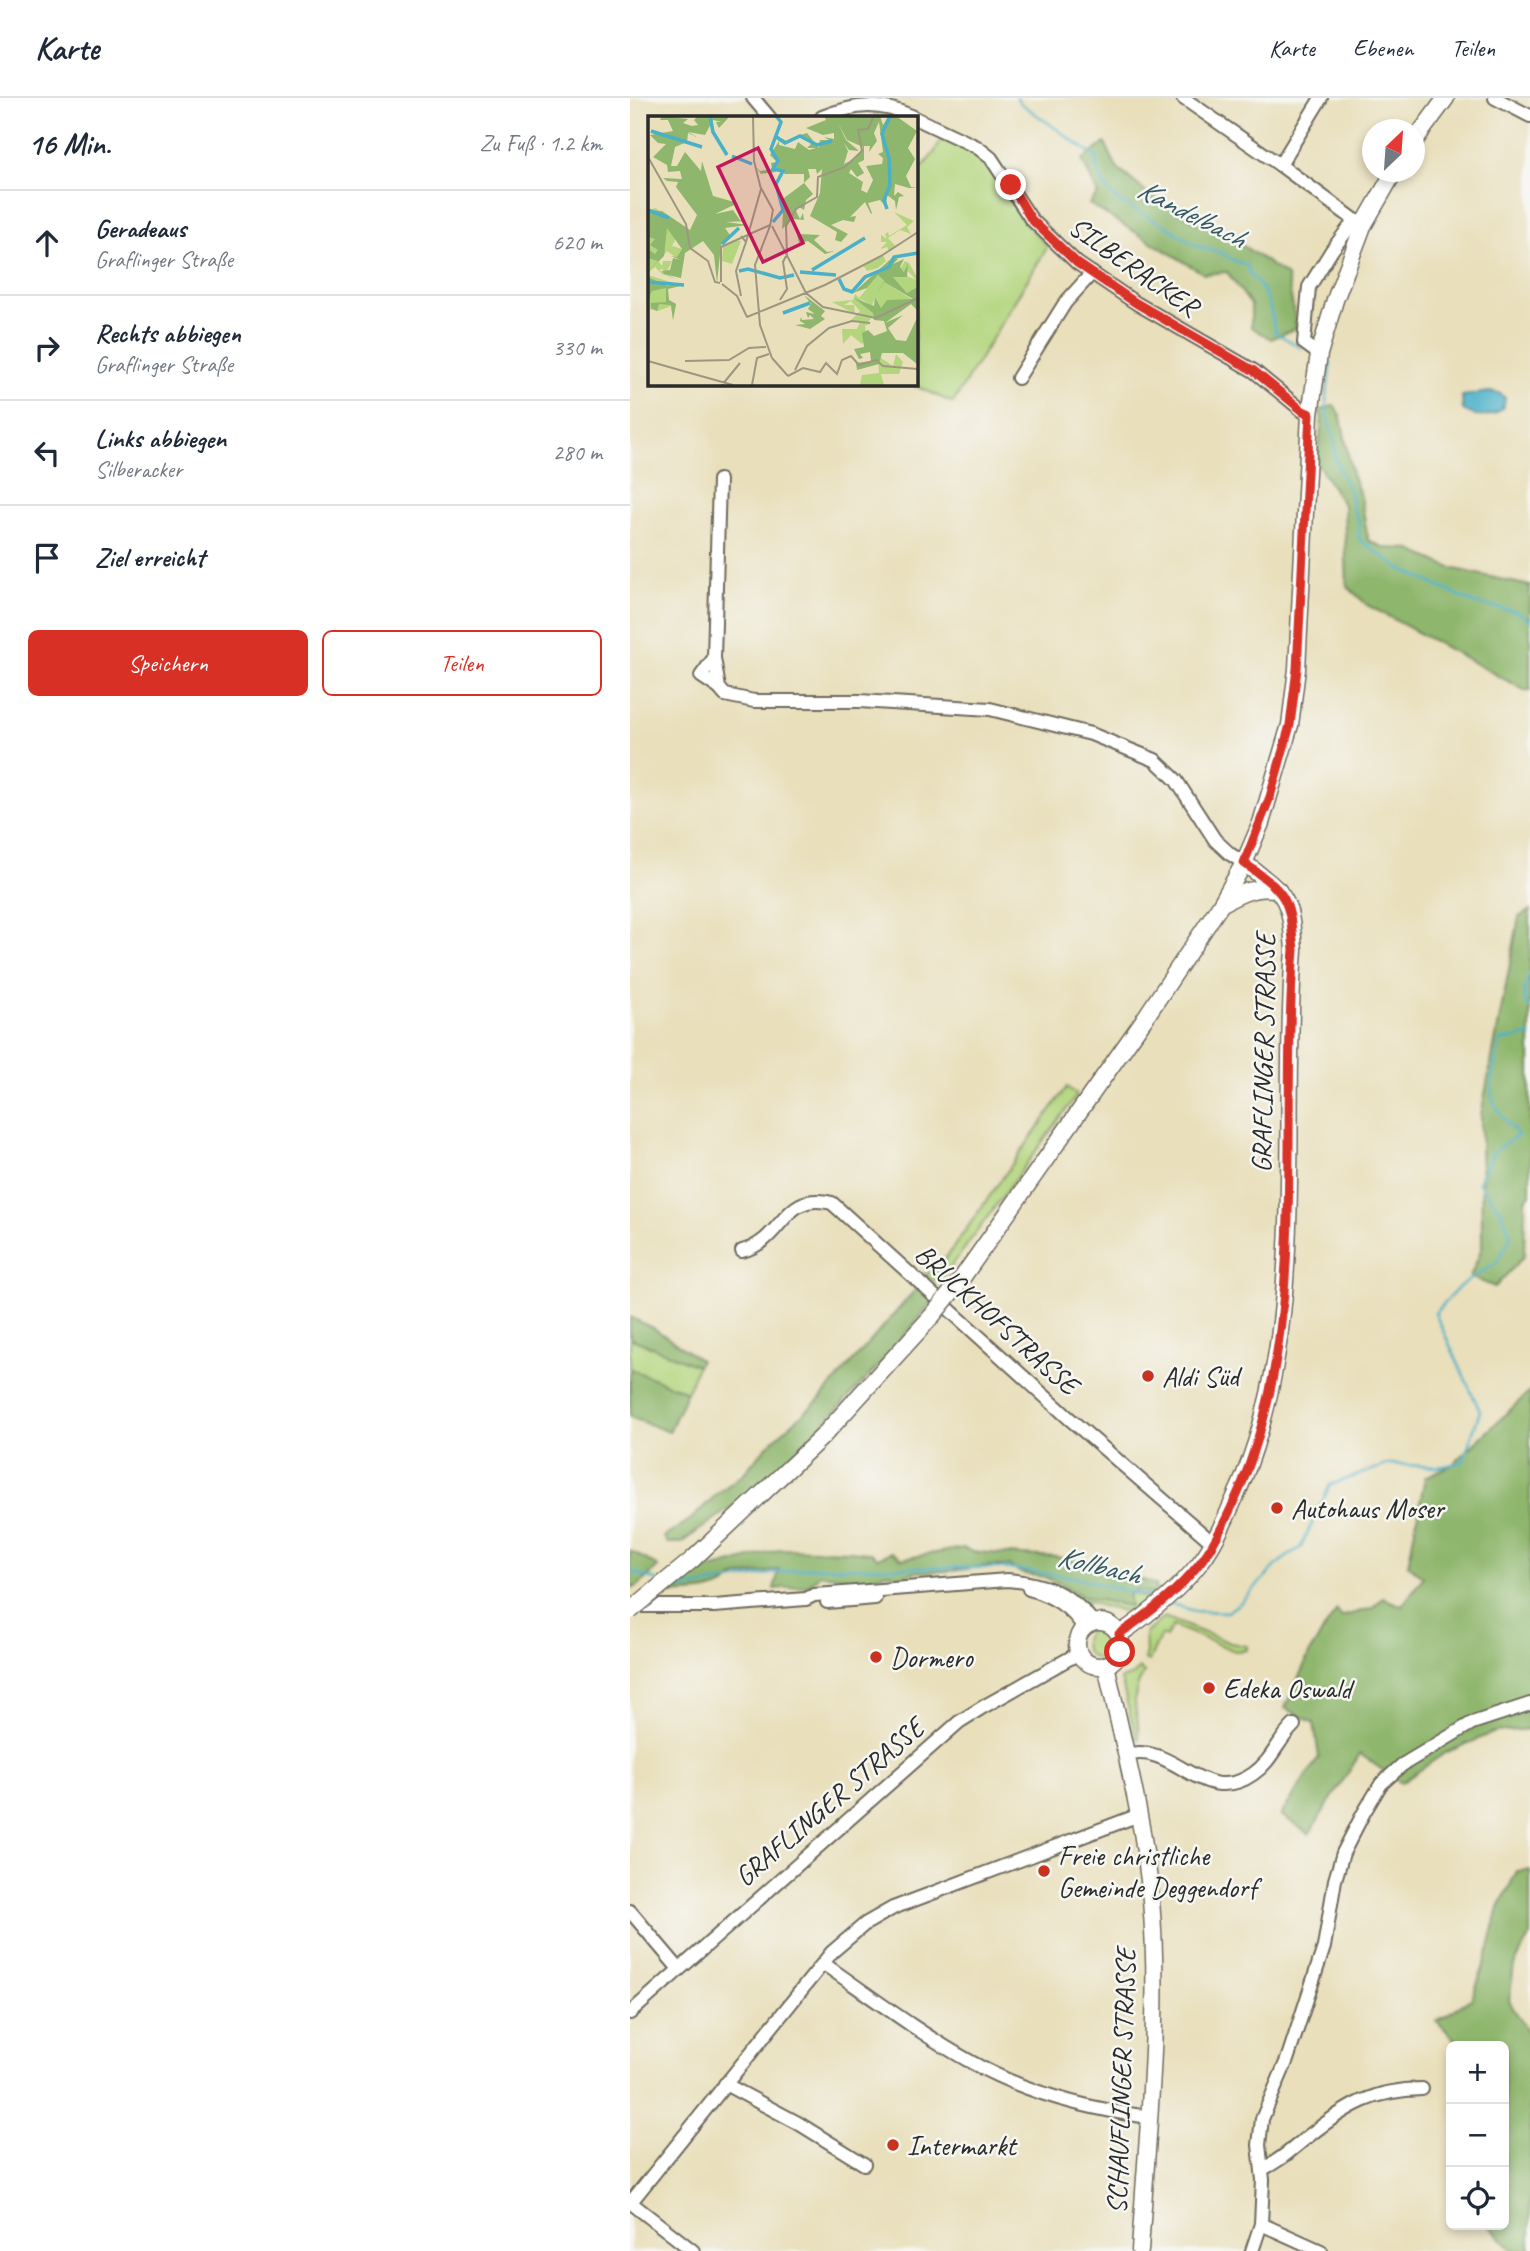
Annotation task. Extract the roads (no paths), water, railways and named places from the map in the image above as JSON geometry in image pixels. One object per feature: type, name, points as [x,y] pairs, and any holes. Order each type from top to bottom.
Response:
[{"type":"main road","points":[[1425,126],[1446,98]]},
{"type":"main road","points":[[630,1609],[693,1559],[822,1437],[932,1316],[957,1285],[1143,1021],[1221,904],[1244,863],[1270,797],[1290,725],[1297,669],[1310,414],[1319,354],[1359,223],[1387,182]]},
{"type":"main road","name":"GRAFLINGER STRASSE","points":[[1119,1634],[1171,1594],[1199,1564],[1213,1543],[1241,1488],[1271,1380],[1282,1297],[1287,1213],[1294,950],[1292,917],[1287,901],[1278,890],[1244,863]]},
{"type":"main road","points":[[1221,904],[1256,888],[1278,890]]},
{"type":"main road","points":[[1108,1623],[1119,1634],[1122,1642],[1120,1652],[1112,1662],[1105,1665],[1090,1664],[1079,1653],[1078,1638],[1088,1625],[1108,1623]]},
{"type":"main road","name":"SCHAUFLINGER STRASSE","points":[[1105,1665],[1139,1815],[1151,1898],[1154,2044],[1140,2251]]},
{"type":"street","points":[[753,98],[768,116]]},
{"type":"street","points":[[1183,98],[1359,223],[1332,250],[1309,287],[1304,343],[1319,354]]},
{"type":"street","points":[[1280,165],[1321,98]]},
{"type":"street","points":[[1495,98],[1530,116]]},
{"type":"street","name":"SILBERACKER","points":[[824,116],[841,109],[878,105],[907,116]]},
{"type":"street","name":"SILBERACKER","points":[[917,120],[977,147],[991,158],[1031,219],[1077,263],[1136,303],[1254,371],[1310,414]]},
{"type":"street","points":[[1017,378],[1065,303],[1092,273]]},
{"type":"street","points":[[719,480],[714,658],[701,676],[725,695],[752,700],[859,701],[990,709],[1091,734],[1155,760],[1176,780],[1215,840],[1230,855],[1244,863]]},
{"type":"street","name":"BRUCKHOFSTRASSE","points":[[742,1251],[766,1239],[798,1203],[818,1199],[832,1203],[1071,1420],[1213,1543]]},
{"type":"street","points":[[630,1609],[806,1600],[814,1595],[1007,1580],[1031,1582],[1069,1598],[1083,1609],[1088,1625]]},
{"type":"street","name":"GRAFLINGER STRASSE","points":[[630,2014],[959,1722],[1079,1653]]},
{"type":"street","points":[[1252,2251],[1261,2224],[1262,2169],[1259,2145],[1262,2119],[1287,2060],[1324,1947],[1335,1880],[1343,1853],[1381,1784],[1402,1765],[1472,1723],[1526,1708]]},
{"type":"street","points":[[1127,1755],[1136,1752],[1151,1753],[1210,1784],[1230,1785],[1252,1775],[1272,1757],[1284,1734],[1294,1725]]},
{"type":"street","points":[[693,2251],[630,2202],[832,1952],[865,1924],[892,1908],[1139,1815]]},
{"type":"street","points":[[630,1911],[679,1969]]},
{"type":"street","points":[[824,1964],[986,2070],[1095,2108],[1149,2117]]},
{"type":"street","points":[[724,2084],[798,2123],[864,2164]]},
{"type":"street","points":[[1262,2169],[1275,2164],[1311,2133],[1360,2099],[1389,2091],[1422,2088]]},
{"type":"street","points":[[1261,2224],[1321,2251]]},
{"type":"water","points":[[1499,393],[1505,398],[1500,410],[1483,416],[1463,410],[1462,396]]},
{"type":"waterway","name":"Kandelbach","points":[[1017,98],[1097,158],[1097,169],[1102,181],[1120,202],[1197,246],[1247,265],[1267,299],[1275,332],[1301,348]]},
{"type":"waterway","name":"Kandelbach","points":[[1327,360],[1331,362],[1326,399],[1328,420],[1335,442],[1335,456],[1350,491],[1353,509],[1359,522],[1359,539],[1397,567],[1474,603],[1514,611],[1530,621]]},
{"type":"waterway","name":"Kollbach","points":[[1530,973],[1524,992],[1526,1005],[1530,1007]]},
{"type":"waterway","name":"Kollbach","points":[[1169,1603],[1194,1611],[1227,1612],[1240,1603],[1280,1562],[1301,1547],[1330,1485],[1389,1464],[1439,1467],[1463,1462],[1480,1411],[1435,1313],[1460,1286],[1496,1263],[1511,1237],[1501,1210],[1478,1183],[1494,1151],[1518,1135],[1498,1110],[1491,1092],[1500,1041],[1530,1035]]},
{"type":"waterway","name":"Kollbach","points":[[671,1585],[681,1589],[812,1567],[1002,1568],[1073,1577],[1156,1598]]},
{"type":"waterway","name":"Kollbach","points":[[630,1571],[658,1581]]},
{"type":"place","name":"Aldi Süd","points":[[1148,1376]]},
{"type":"place","name":"Autohaus Moser","points":[[1277,1508]]},
{"type":"place","name":"Dormero","points":[[876,1657]]},
{"type":"place","name":"Edeka Oswald","points":[[1209,1688]]},
{"type":"place","name":"Freie christliche Gemeinde Deggendorf","points":[[1044,1871]]},
{"type":"place","name":"Intermarkt","points":[[893,2145]]}]
